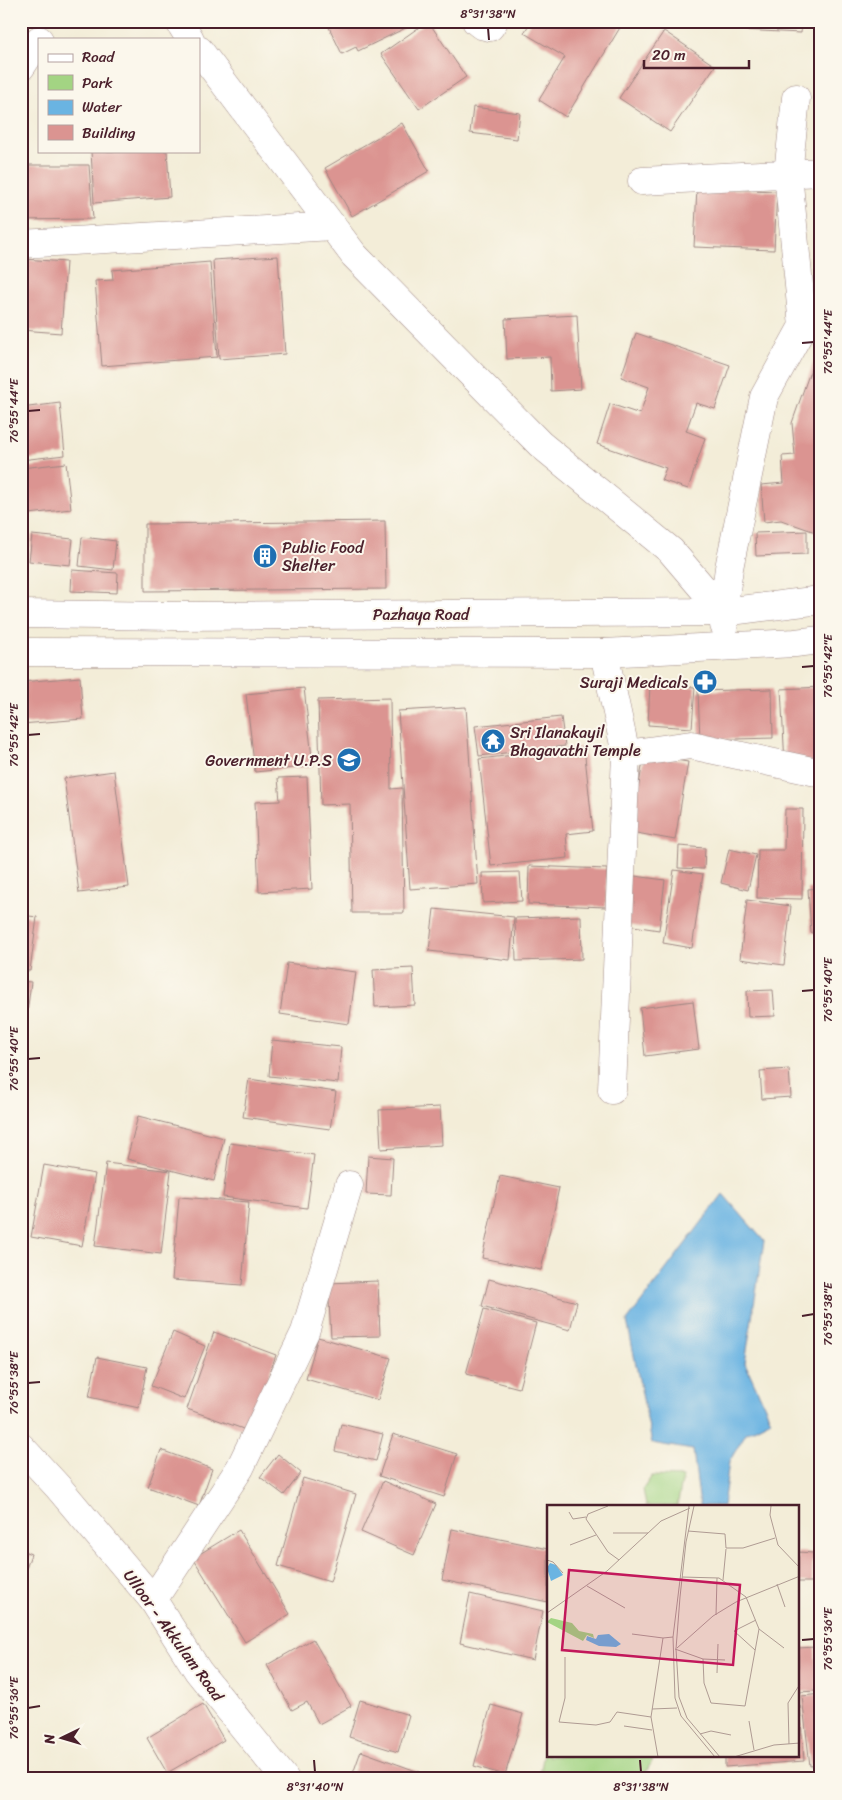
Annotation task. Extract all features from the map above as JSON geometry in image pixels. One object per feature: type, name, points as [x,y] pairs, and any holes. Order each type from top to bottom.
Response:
[{"type":"street","points":[[40,38],[53,21]]},
{"type":"street","points":[[179,21],[189,38]]},
{"type":"street","points":[[476,21],[481,25],[490,26],[494,21]]},
{"type":"street","points":[[21,67],[38,41]]},
{"type":"street","points":[[200,51],[354,255],[540,444],[671,551],[723,612]]},
{"type":"street","points":[[726,647],[723,612],[764,397],[812,324],[788,174],[796,98]]},
{"type":"street","points":[[642,181],[821,172]]},
{"type":"street","points":[[21,244],[333,226]]},
{"type":"street","name":"Pazhaya Road","points":[[21,614],[177,616],[723,612],[821,600]]},
{"type":"street","points":[[21,652],[604,653],[821,640]]},
{"type":"street","points":[[604,653],[626,754],[612,1090]]},
{"type":"street","points":[[626,754],[691,745],[821,773]]},
{"type":"street","points":[[153,1600],[240,1468],[304,1332],[348,1185]]},
{"type":"street","name":"Ulloor - Akkulam Road","points":[[21,1447],[58,1487],[153,1600],[198,1671],[285,1779]]},
{"type":"green space","points":[[652,1476],[683,1477],[677,1505],[646,1505],[643,1489]]},
{"type":"green space","points":[[547,1738],[547,1758],[654,1758],[642,1779],[539,1779]]},
{"type":"water","points":[[723,1194],[764,1241],[745,1363],[771,1420],[746,1433],[729,1462],[723,1505],[700,1505],[693,1450],[652,1443],[627,1321]]},
{"type":"building","points":[[326,21],[420,21],[358,51],[356,47],[342,54]]},
{"type":"building","points":[[428,21],[466,77],[419,109],[381,54]]},
{"type":"building","points":[[531,21],[624,21],[566,117],[539,100],[565,57],[524,33]]},
{"type":"building","points":[[742,21],[802,21],[801,33],[742,30]]},
{"type":"building","points":[[664,31],[715,66],[670,132],[619,98]]},
{"type":"building","points":[[473,107],[520,113],[517,139],[470,133]]},
{"type":"building","points":[[402,123],[429,171],[352,216],[325,168]]},
{"type":"building","points":[[91,152],[167,152],[170,197],[94,203]]},
{"type":"building","points":[[21,165],[89,165],[93,219],[21,220]]},
{"type":"building","points":[[697,188],[777,191],[774,250],[694,247]]},
{"type":"building","points":[[278,256],[285,354],[219,359],[213,260]]},
{"type":"building","points":[[24,259],[66,262],[61,333],[21,330]]},
{"type":"building","points":[[210,262],[217,357],[102,366],[95,281],[113,280],[112,270]]},
{"type":"building","points":[[577,315],[581,389],[551,391],[550,357],[507,359],[505,319]]},
{"type":"building","points":[[636,333],[730,365],[715,409],[696,403],[686,431],[705,438],[688,489],[661,480],[666,468],[597,444],[610,404],[640,414],[649,387],[621,377]]},
{"type":"building","points":[[820,343],[821,534],[781,520],[764,522],[761,485],[784,483],[782,456],[795,455],[792,423]]},
{"type":"building","points":[[60,403],[65,455],[21,460],[21,408]]},
{"type":"building","points":[[66,463],[71,509],[21,515],[21,468]]},
{"type":"building","name":"Public Food Shelter","points":[[385,521],[386,589],[145,591],[145,524]]},
{"type":"building","points":[[807,531],[807,554],[756,556],[755,533]]},
{"type":"building","points":[[32,535],[73,539],[70,565],[29,561]]},
{"type":"building","points":[[82,537],[116,541],[113,570],[79,566]]},
{"type":"building","points":[[72,570],[118,573],[117,593],[71,591]]},
{"type":"building","points":[[80,677],[83,719],[21,724],[21,682]]},
{"type":"building","points":[[650,684],[695,687],[692,728],[648,725]]},
{"type":"building","points":[[821,687],[821,762],[785,764],[781,689]]},
{"type":"building","points":[[304,688],[313,766],[255,772],[246,694]]},
{"type":"building","points":[[772,689],[773,738],[700,740],[698,691]]},
{"type":"building","points":[[390,698],[391,789],[402,788],[404,913],[352,913],[350,804],[321,805],[318,700]]},
{"type":"building","points":[[466,707],[478,884],[410,889],[398,711]]},
{"type":"building","points":[[561,717],[565,746],[479,756],[475,726]]},
{"type":"building","points":[[584,747],[593,831],[566,834],[568,858],[491,866],[479,759]]},
{"type":"building","points":[[644,755],[688,762],[675,840],[631,832]]},
{"type":"building","points":[[114,771],[129,887],[79,893],[64,778]]},
{"type":"building","points":[[307,777],[312,889],[259,892],[255,802],[280,801],[278,778]]},
{"type":"building","points":[[785,809],[803,809],[802,899],[757,898],[758,850],[784,850]]},
{"type":"building","points":[[679,846],[705,848],[704,869],[678,868]]},
{"type":"building","points":[[729,849],[756,855],[748,890],[721,883]]},
{"type":"building","points":[[529,866],[607,869],[606,907],[528,904]]},
{"type":"building","points":[[674,870],[703,874],[692,948],[663,943]]},
{"type":"building","points":[[520,872],[522,901],[483,903],[482,873]]},
{"type":"building","points":[[627,875],[665,880],[659,930],[620,924]]},
{"type":"building","points":[[821,888],[821,932],[811,933],[808,889]]},
{"type":"building","points":[[747,900],[791,906],[784,965],[740,959]]},
{"type":"building","points":[[434,909],[514,917],[510,960],[429,951]]},
{"type":"building","points":[[21,915],[37,917],[30,971],[21,970]]},
{"type":"building","points":[[581,916],[582,959],[516,961],[515,918]]},
{"type":"building","points":[[287,963],[356,972],[349,1024],[280,1014]]},
{"type":"building","points":[[413,968],[415,1005],[375,1007],[373,970]]},
{"type":"building","points":[[21,981],[31,982],[25,1029],[21,1029]]},
{"type":"building","points":[[773,990],[775,1016],[748,1017],[747,991]]},
{"type":"building","points":[[693,1001],[699,1049],[645,1056],[640,1008]]},
{"type":"building","points":[[272,1040],[341,1047],[338,1083],[269,1076]]},
{"type":"building","points":[[789,1069],[791,1097],[762,1099],[760,1071]]},
{"type":"building","points":[[249,1079],[336,1092],[330,1129],[243,1117]]},
{"type":"building","points":[[440,1107],[442,1145],[381,1149],[379,1110]]},
{"type":"building","points":[[138,1116],[224,1138],[214,1181],[127,1159]]},
{"type":"building","points":[[230,1143],[314,1155],[307,1208],[223,1197]]},
{"type":"building","points":[[368,1156],[393,1158],[391,1195],[366,1194]]},
{"type":"building","points":[[106,1163],[171,1171],[161,1254],[95,1246]]},
{"type":"building","points":[[44,1165],[95,1174],[82,1246],[31,1237]]},
{"type":"building","points":[[500,1176],[559,1188],[541,1270],[482,1258]]},
{"type":"building","points":[[179,1197],[249,1202],[242,1285],[172,1280]]},
{"type":"building","points":[[817,1258],[821,1258],[821,1295],[819,1295]]},
{"type":"building","points":[[489,1279],[577,1302],[570,1330],[482,1306]]},
{"type":"building","points":[[378,1281],[380,1336],[331,1337],[328,1283]]},
{"type":"building","points":[[484,1309],[536,1323],[519,1388],[466,1374]]},
{"type":"building","points":[[173,1332],[205,1346],[184,1399],[151,1386]]},
{"type":"building","points":[[214,1332],[276,1355],[249,1431],[187,1409]]},
{"type":"building","points":[[318,1337],[391,1358],[378,1400],[306,1379]]},
{"type":"building","points":[[97,1357],[147,1367],[139,1408],[89,1397]]},
{"type":"building","points":[[341,1424],[383,1434],[376,1461],[335,1451]]},
{"type":"building","points":[[393,1434],[457,1454],[444,1497],[379,1476]]},
{"type":"building","points":[[161,1450],[212,1469],[199,1506],[148,1487]]},
{"type":"building","points":[[278,1454],[301,1473],[284,1495],[260,1477]]},
{"type":"building","points":[[303,1478],[356,1494],[330,1582],[278,1566]]},
{"type":"building","points":[[383,1481],[436,1504],[414,1555],[361,1532]]},
{"type":"building","points":[[452,1529],[547,1549],[547,1602],[442,1580]]},
{"type":"building","points":[[239,1530],[290,1614],[245,1642],[193,1558]]},
{"type":"building","points":[[21,1550],[31,1554],[22,1581],[21,1581]]},
{"type":"building","points":[[800,1552],[813,1553],[812,1582],[800,1582]]},
{"type":"building","points":[[470,1594],[543,1611],[533,1660],[460,1643]]},
{"type":"building","points":[[313,1639],[351,1706],[319,1724],[307,1702],[292,1710],[267,1665]]},
{"type":"building","points":[[815,1647],[817,1691],[800,1692],[800,1648]]},
{"type":"building","points":[[821,1694],[821,1764],[810,1766],[802,1696]]},
{"type":"building","points":[[360,1700],[409,1715],[398,1752],[349,1737]]},
{"type":"building","points":[[203,1704],[224,1740],[167,1773],[147,1738]]},
{"type":"building","points":[[491,1705],[523,1714],[505,1775],[474,1766]]},
{"type":"building","points":[[800,1706],[804,1761],[725,1767],[725,1758],[800,1758]]},
{"type":"building","points":[[361,1751],[419,1772],[417,1779],[361,1779],[352,1776]]},
{"type":"place","name":"Public Food Shelter","points":[[265,556]]},
{"type":"place","name":"Suraji Medicals","points":[[705,682]]},
{"type":"place","name":"Sri Ilanakayil Bhagavathi Temple","points":[[493,741]]},
{"type":"place","name":"Government U.P.S","points":[[349,760]]}]
